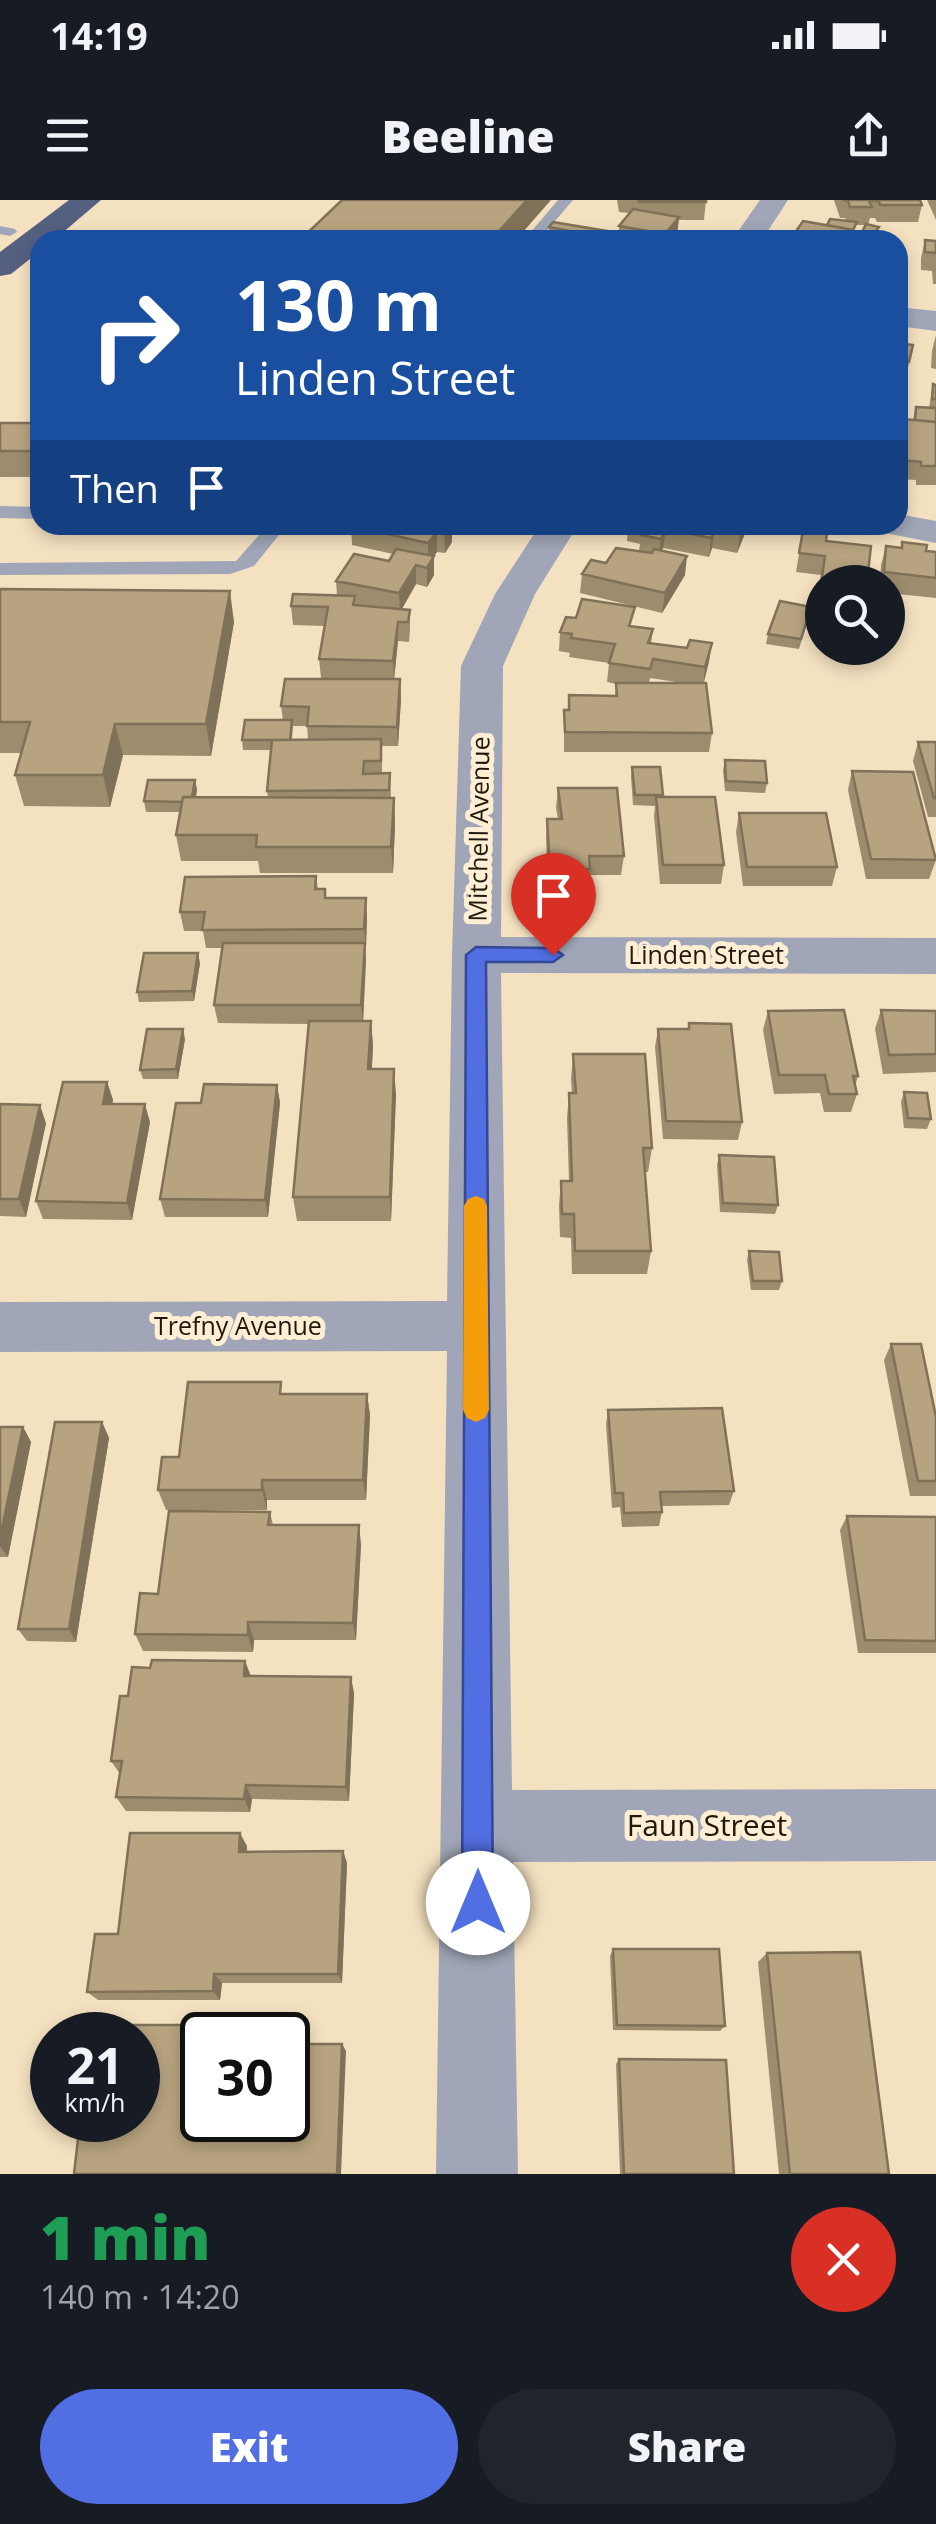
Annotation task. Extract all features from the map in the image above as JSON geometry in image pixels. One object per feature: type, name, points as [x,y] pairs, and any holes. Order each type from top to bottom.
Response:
[{"type":"highway","points":[[3,234],[54,200]]},
{"type":"highway","points":[[48,230],[87,200]]},
{"type":"highway","points":[[0,267],[30,244]]},
{"type":"street","points":[[754,230],[774,200]]},
{"type":"street","points":[[908,318],[936,321]]},
{"type":"street","points":[[908,527],[936,532]]},
{"type":"street","name":"Mitchell Avenue","points":[[477,2174],[476,955],[482,666],[515,594],[553,535]]},
{"type":"street","name":"Linden Street","points":[[476,955],[936,956]]},
{"type":"street","name":"Trefny Avenue","points":[[0,1327],[476,1326]]},
{"type":"street","name":"Faun Street","points":[[478,1826],[936,1826]]},
{"type":"lane","points":[[540,230],[566,200]]},
{"type":"lane","points":[[0,512],[30,513]]},
{"type":"lane","points":[[0,568],[179,568],[223,572],[241,567],[269,535]]},
{"type":"building","points":[[342,200],[527,200],[500,230],[310,230]]},
{"type":"building","points":[[706,200],[706,202],[639,202]]},
{"type":"building","points":[[843,200],[920,200],[922,205],[880,205],[879,201],[869,201],[872,207],[850,207]]},
{"type":"building","points":[[633,209],[679,217],[668,230],[619,226]]},
{"type":"building","points":[[830,219],[857,222],[853,230],[827,225]]},
{"type":"building","points":[[803,221],[853,230],[797,230]]},
{"type":"building","points":[[553,222],[601,230],[564,230],[549,227]]},
{"type":"building","points":[[866,224],[879,227],[877,230],[863,230]]},
{"type":"building","points":[[925,240],[936,241],[936,253],[925,252]]},
{"type":"building","points":[[916,407],[936,408],[936,422],[915,420]]},
{"type":"building","points":[[908,420],[936,422],[936,466],[921,466],[921,462],[908,461]]},
{"type":"building","points":[[0,423],[30,423],[30,451],[0,451]]},
{"type":"building","points":[[392,535],[435,535],[428,543]]},
{"type":"building","points":[[802,535],[827,535],[826,541],[871,546],[869,565],[824,565],[825,556],[799,553]]},
{"type":"building","points":[[902,542],[927,545],[926,551],[936,552],[936,578],[905,574],[905,565],[885,565],[886,546],[902,548]]},
{"type":"building","points":[[616,548],[652,553],[654,549],[687,556],[665,593],[582,574],[591,560],[606,563]]},
{"type":"building","points":[[396,549],[434,556],[427,568],[416,565],[399,593],[336,581],[354,554],[389,561]]},
{"type":"building","points":[[0,589],[230,591],[206,724],[115,724],[103,775],[15,775],[30,722],[0,722]]},
{"type":"building","points":[[293,594],[355,596],[353,605],[410,610],[408,622],[398,622],[393,661],[319,659],[328,607],[291,606]]},
{"type":"building","points":[[582,599],[635,607],[629,626],[653,629],[648,643],[687,648],[690,640],[712,643],[705,667],[653,659],[650,669],[609,663],[615,644],[571,638],[572,634],[560,632],[566,617],[576,618]]},
{"type":"building","points":[[780,601],[805,606],[801,639],[768,634]]},
{"type":"building","points":[[285,679],[400,679],[397,727],[307,726],[309,707],[281,706]]},
{"type":"building","points":[[616,683],[706,683],[712,733],[565,732],[564,710],[569,710],[569,695],[617,696]]},
{"type":"building","points":[[245,720],[292,720],[290,740],[242,740]]},
{"type":"building","points":[[381,739],[381,761],[364,761],[363,774],[390,773],[389,790],[267,791],[272,740]]},
{"type":"building","points":[[918,742],[936,742],[936,798],[934,798]]},
{"type":"building","points":[[725,760],[765,761],[767,783],[726,781]]},
{"type":"building","points":[[632,767],[660,767],[663,795],[635,795]]},
{"type":"building","points":[[852,771],[913,772],[936,860],[871,859]]},
{"type":"building","points":[[148,780],[195,780],[192,797],[183,797],[182,802],[144,801]]},
{"type":"building","points":[[558,788],[617,788],[624,856],[589,856],[590,869],[550,869],[547,819],[562,819]]},
{"type":"building","points":[[183,797],[394,798],[391,847],[256,847],[257,835],[176,835]]},
{"type":"building","points":[[656,797],[715,797],[724,865],[663,865]]},
{"type":"building","points":[[739,813],[826,813],[837,867],[747,867]]},
{"type":"building","points":[[316,876],[315,889],[325,889],[325,898],[366,898],[364,929],[202,930],[205,912],[180,912],[185,877]]},
{"type":"building","points":[[223,943],[365,943],[361,1005],[214,1005]]},
{"type":"building","points":[[144,953],[198,953],[192,991],[137,992]]},
{"type":"building","points":[[844,1010],[858,1076],[853,1076],[857,1094],[829,1094],[825,1075],[779,1075],[768,1011]]},
{"type":"building","points":[[881,1010],[936,1011],[936,1054],[889,1055]]},
{"type":"building","points":[[309,1021],[371,1021],[368,1069],[394,1069],[390,1197],[293,1197]]},
{"type":"building","points":[[689,1023],[731,1024],[742,1122],[666,1121],[658,1029],[689,1029]]},
{"type":"building","points":[[147,1029],[183,1029],[176,1069],[140,1070]]},
{"type":"building","points":[[573,1054],[645,1054],[652,1148],[643,1148],[651,1251],[575,1251],[574,1214],[562,1214],[561,1181],[572,1181],[569,1093],[576,1093]]},
{"type":"building","points":[[63,1082],[107,1082],[103,1104],[145,1104],[127,1203],[36,1201]]},
{"type":"building","points":[[204,1084],[277,1085],[265,1200],[160,1199],[176,1103],[201,1103]]},
{"type":"building","points":[[904,1092],[927,1093],[931,1119],[908,1118]]},
{"type":"building","points":[[0,1104],[40,1105],[19,1199],[0,1199]]},
{"type":"building","points":[[719,1155],[774,1157],[778,1205],[723,1203]]},
{"type":"building","points":[[749,1251],[779,1252],[782,1281],[753,1281]]},
{"type":"building","points":[[891,1344],[921,1344],[936,1417],[936,1481],[918,1481]]},
{"type":"building","points":[[188,1382],[281,1382],[280,1394],[367,1394],[363,1480],[262,1480],[262,1490],[158,1490],[162,1457],[179,1457]]},
{"type":"building","points":[[722,1408],[734,1491],[660,1492],[662,1512],[624,1513],[623,1493],[615,1493],[608,1410]]},
{"type":"building","points":[[55,1422],[102,1422],[69,1629],[18,1629]]},
{"type":"building","points":[[0,1427],[23,1427],[0,1538]]},
{"type":"building","points":[[169,1511],[270,1512],[268,1525],[359,1525],[353,1623],[248,1622],[248,1635],[135,1634],[140,1593],[158,1594]]},
{"type":"building","points":[[847,1516],[936,1517],[936,1641],[865,1640]]},
{"type":"building","points":[[152,1660],[245,1661],[244,1676],[351,1677],[346,1787],[246,1785],[244,1799],[116,1797],[122,1761],[111,1761],[120,1696],[128,1696],[132,1667],[150,1668]]},
{"type":"building","points":[[130,1833],[240,1833],[239,1852],[343,1851],[338,1974],[214,1974],[213,1991],[87,1992],[95,1934],[118,1934]]},
{"type":"building","points":[[613,1949],[719,1949],[725,2026],[617,2025]]},
{"type":"building","points":[[860,1952],[889,2174],[790,2174],[767,1953]]},
{"type":"building","points":[[160,2025],[180,2025],[180,2142],[310,2142],[310,2044],[342,2044],[337,2174],[74,2174],[78,2142],[160,2142]]},
{"type":"building","points":[[619,2059],[726,2060],[734,2174],[624,2174]]},
{"type":"slow traffic","points":[[476,1206],[476,1410]]},
{"type":"route","points":[[478,1903],[476,955],[553,955]]}]
